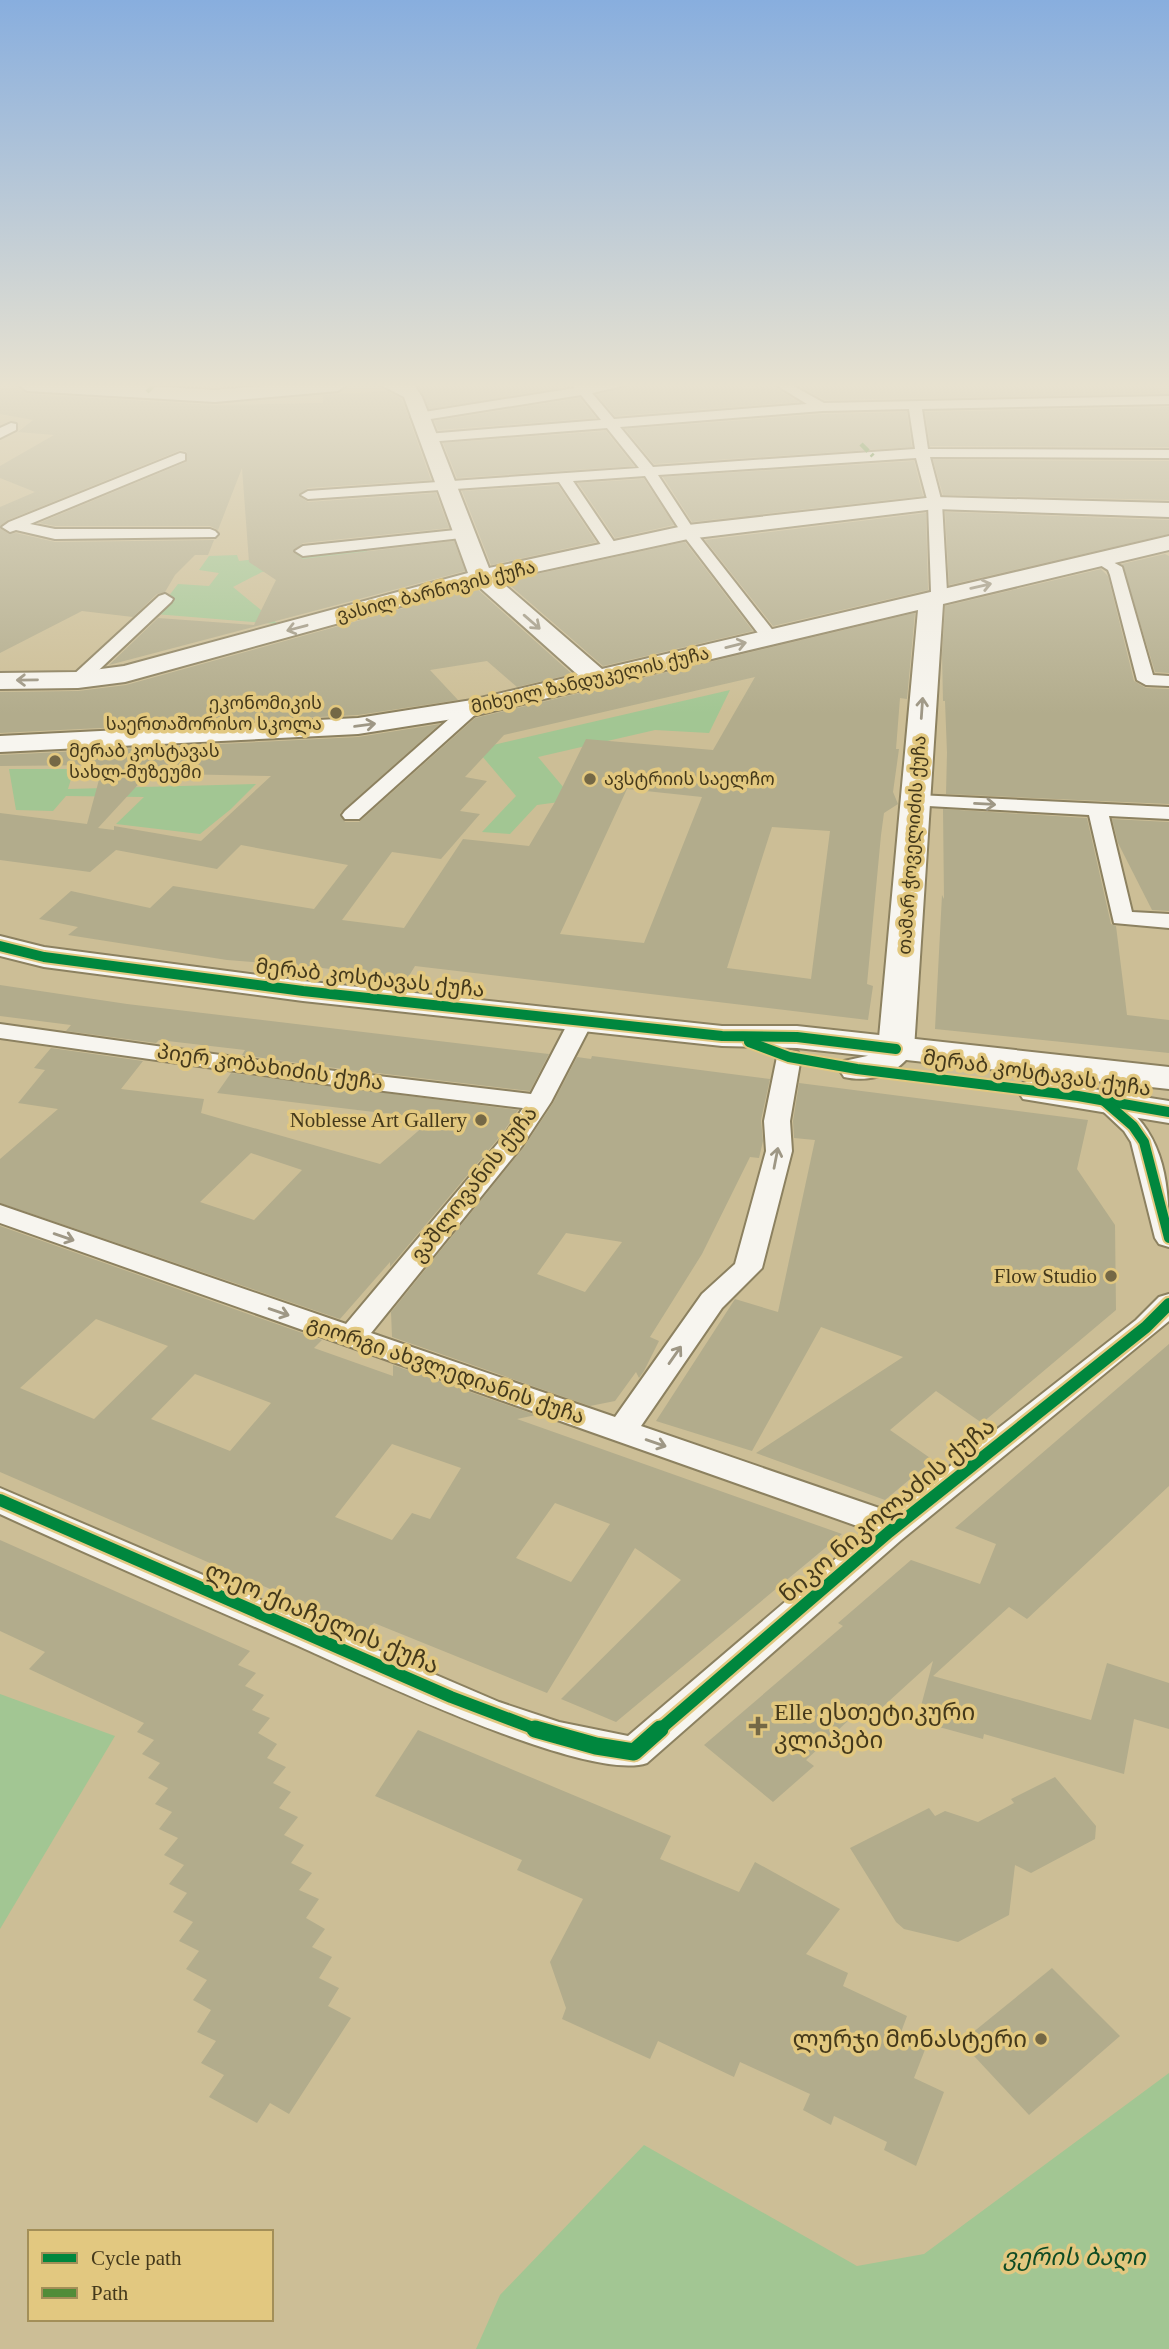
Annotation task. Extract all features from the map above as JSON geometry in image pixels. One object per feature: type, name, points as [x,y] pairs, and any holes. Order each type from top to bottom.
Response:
[{"type":"street","points":[[0,535],[13,525],[88,495]]},
{"type":"street","points":[[309,495],[316,495]]},
{"type":"street","points":[[447,495],[481,577],[598,679]]},
{"type":"street","points":[[574,495],[611,549]]},
{"type":"street","points":[[664,495],[688,532],[770,637]]},
{"type":"street","points":[[933,495],[939,592],[935,597]]},
{"type":"street","name":"ვასილ ბარნოვის ქუჩა","points":[[0,681],[78,680],[146,669],[481,577],[688,532],[935,503],[1169,510]]},
{"type":"street","points":[[13,525],[55,534],[210,534]]},
{"type":"street","points":[[303,551],[465,534]]},
{"type":"street","name":"მიხეილ ზანდუკელის ქუჩა","points":[[0,744],[358,726],[472,708],[1169,543]]},
{"type":"street","points":[[1100,560],[1114,567],[1118,575],[1146,680],[1169,681]]},
{"type":"street","name":"თამარ ჭოველიძის ქუჩა","points":[[896,1049],[930,603],[935,597]]},
{"type":"street","points":[[78,680],[164,600]]},
{"type":"street","points":[[352,815],[472,708]]},
{"type":"street","points":[[917,801],[1169,813]]},
{"type":"street","points":[[1098,811],[1122,918],[1169,921]]},
{"type":"street","name":"მერაბ კოსტავას ქუჩა","points":[[0,946],[44,957],[303,991],[736,1037],[797,1037],[1169,1078]]},
{"type":"street","name":"ვაშლოვანის ქუჩა","points":[[352,1337],[513,1141],[539,1102],[581,1021]]},
{"type":"street","name":"პიერ კობახიძის ქუჩა","points":[[0,1031],[327,1077],[539,1102]]},
{"type":"street","name":"მერაბ კოსტავას ქუჩა","points":[[736,1037],[789,1057],[857,1069],[1103,1100],[1169,1112]]},
{"type":"street","points":[[857,1069],[884,1062],[893,1056],[896,1049]]},
{"type":"street","points":[[622,1430],[712,1301],[748,1268],[779,1151],[777,1121],[789,1057]]},
{"type":"street","points":[[1103,1100],[1133,1126],[1144,1142],[1169,1238]]},
{"type":"street","name":"გიორგი ახვლედიანის ქუჩა","points":[[0,1214],[871,1518],[889,1532]]},
{"type":"street","name":"ნიკო ნიკოლაძის ქუჩა","points":[[634,1752],[889,1532],[1146,1326],[1169,1304]]},
{"type":"street","name":"ლეო ქიაჩელის ქუჩა","points":[[0,1500],[95,1544],[456,1698],[552,1735],[597,1748],[634,1752]]},
{"type":"green space","points":[[365,546],[370,558],[262,572],[233,587],[278,624],[155,614],[178,584],[209,586],[219,573],[199,570],[209,556],[237,555],[239,561]]},
{"type":"green space","points":[[730,690],[709,733],[655,730],[538,757],[574,800],[537,805],[510,834],[482,832],[516,796],[476,749]]},
{"type":"green space","points":[[9,769],[74,769],[68,789],[256,784],[200,834],[116,824],[144,797],[66,796],[53,811],[16,810]]},
{"type":"green space","points":[[0,1694],[115,1736],[0,1929]]},
{"type":"green space","name":"ვერის ბაღი","points":[[1169,2073],[1169,2349],[476,2349],[500,2295],[644,2145],[857,2266],[924,2254]]},
{"type":"building","points":[[29,495],[71,495],[8,520],[0,526],[0,507]]},
{"type":"building","points":[[107,495],[232,495],[218,530],[210,526],[55,526],[39,523]]},
{"type":"building","points":[[244,495],[301,495],[308,502],[437,495],[449,528],[303,543],[293,552],[303,559],[454,541],[465,571],[109,665],[158,618],[254,625],[276,580],[249,562]]},
{"type":"building","points":[[463,495],[564,495],[596,542],[491,565]]},
{"type":"building","points":[[586,495],[654,495],[674,525],[615,538]]},
{"type":"building","points":[[674,495],[923,496],[692,522]]},
{"type":"building","points":[[943,495],[1169,495],[1169,500]]},
{"type":"building","points":[[945,512],[1169,520],[1169,534],[949,585]]},
{"type":"building","points":[[926,513],[928,590],[773,626],[705,540]]},
{"type":"building","points":[[0,528],[9,534],[16,533],[55,542],[214,540],[208,555],[195,555],[175,575],[165,592],[157,594],[133,617],[82,611],[0,653]]},
{"type":"building","points":[[685,542],[753,631],[603,666],[505,581]]},
{"type":"building","points":[[1165,554],[1169,556],[1169,673],[1155,672],[1122,564]]},
{"type":"building","points":[[1101,569],[1108,576],[1134,681],[1146,688],[1169,689],[1169,804],[946,794],[947,753],[942,654],[945,606]]},
{"type":"building","points":[[476,588],[572,674],[517,687],[487,661],[430,670],[458,700],[358,715],[0,733],[0,692],[78,691],[126,685]]},
{"type":"building","points":[[915,613],[907,699],[900,698],[896,749],[899,749],[893,792],[898,804],[884,813],[881,835],[867,984],[873,986],[868,1020],[415,966],[407,979],[307,966],[227,960],[68,935],[78,927],[39,919],[71,891],[150,908],[173,886],[314,909],[348,865],[241,845],[217,869],[116,850],[90,872],[0,860],[0,813],[87,824],[103,765],[0,766],[0,755],[358,737],[440,724],[340,813],[345,822],[359,822],[475,718]],"holes":[[[755,677],[713,750],[586,739],[555,802],[529,846],[463,839],[404,928],[342,920],[392,852],[441,859],[480,814],[460,811],[487,781],[465,777],[504,735]],[[176,774],[271,776],[201,841],[114,826],[114,830],[98,828],[146,776]],[[627,789],[702,797],[644,943],[560,934]],[[772,827],[830,831],[811,979],[727,968]]]},
{"type":"building","points":[[943,809],[1087,818],[1111,924],[1116,926],[1127,1015],[1169,1020],[1169,1053],[935,1029],[942,895],[944,899]]},
{"type":"building","points":[[1112,819],[1169,822],[1169,911],[1152,910],[1118,843]]},
{"type":"building","points":[[0,985],[127,1004],[549,1054],[530,1091],[327,1067],[242,1055],[245,1050],[159,1040],[156,1043],[66,1031],[71,1025],[0,1016]]},
{"type":"building","points":[[51,1048],[143,1061],[121,1089],[204,1099],[201,1113],[380,1164],[432,1119],[217,1093],[231,1073],[518,1110],[502,1134],[390,1267],[390,1262],[340,1319],[0,1203],[0,1159],[58,1109],[18,1103],[45,1070],[34,1068]],"holes":[[[251,1153],[302,1170],[254,1220],[200,1202]]]},
{"type":"building","points":[[592,1056],[770,1079],[761,1120],[763,1141],[759,1158],[750,1157],[702,1254],[650,1337],[659,1341],[644,1371],[639,1378],[636,1372],[615,1401],[590,1406],[392,1337],[391,1312],[524,1147],[553,1103],[577,1057],[591,1059]],"holes":[[[566,1233],[622,1242],[585,1292],[537,1274]]]},
{"type":"building","points":[[799,1083],[1088,1120],[1077,1169],[1115,1225],[1116,1310],[982,1423],[936,1391],[890,1430],[933,1460],[885,1500],[756,1453],[903,1357],[821,1327],[752,1451],[656,1421],[735,1299],[778,1312],[815,1140],[794,1138],[793,1121]]},
{"type":"building","points":[[0,1226],[322,1340],[314,1348],[393,1376],[393,1365],[536,1415],[517,1419],[842,1534],[616,1722],[561,1699],[681,1580],[635,1548],[547,1693],[374,1623],[367,1631],[0,1472]],"holes":[[[96,1319],[168,1346],[94,1419],[20,1388]],[[195,1374],[271,1403],[230,1451],[151,1419]],[[392,1444],[461,1468],[430,1519],[412,1513],[392,1540],[335,1517]],[[555,1503],[610,1524],[571,1582],[516,1558]]]},
{"type":"building","points":[[1169,1344],[1169,1486],[1027,1619],[1009,1607],[933,1676],[1091,1720],[1107,1663],[1169,1683],[1169,1729],[1134,1719],[1124,1774],[984,1734],[983,1739],[917,1721],[933,1661],[877,1712],[866,1704],[806,1760],[814,1766],[773,1802],[704,1745],[843,1626],[838,1623],[911,1560],[980,1584],[996,1544],[955,1528]]},
{"type":"building","points":[[0,1540],[250,1651],[238,1665],[256,1673],[245,1686],[264,1695],[252,1710],[270,1718],[258,1733],[277,1744],[267,1758],[286,1767],[273,1783],[291,1792],[279,1808],[298,1817],[284,1835],[304,1845],[291,1863],[312,1873],[299,1890],[319,1899],[306,1918],[325,1929],[312,1947],[332,1957],[319,1978],[339,1988],[328,2006],[351,2018],[289,2114],[270,2103],[257,2123],[209,2097],[224,2075],[201,2063],[216,2041],[197,2032],[211,2010],[193,2000],[207,1980],[186,1969],[199,1951],[179,1941],[193,1922],[173,1912],[187,1893],[169,1884],[184,1865],[164,1855],[178,1838],[159,1829],[172,1812],[155,1804],[168,1788],[148,1778],[160,1763],[142,1754],[154,1740],[137,1732],[144,1723],[29,1669],[45,1652],[0,1631]]},
{"type":"building","points":[[418,1730],[671,1836],[660,1859],[739,1892],[755,1862],[840,1909],[806,1954],[848,1973],[843,1986],[907,2016],[900,2035],[926,2047],[914,2078],[944,2092],[916,2166],[884,2150],[887,2142],[834,2116],[831,2125],[803,2110],[810,2094],[740,2062],[734,2077],[658,2041],[650,2059],[562,2019],[566,2008],[550,1962],[583,1899],[517,1870],[522,1860],[375,1796]]},
{"type":"building","points":[[1055,1777],[1096,1826],[1095,1839],[1031,1873],[1015,1865],[1009,1915],[958,1942],[904,1929],[896,1922],[850,1848],[929,1808],[935,1816],[945,1811],[978,1822],[1014,1803],[1011,1799]]},
{"type":"building","name":"ლურჯი მონასტერი","points":[[1052,1968],[1120,2036],[1029,2115],[961,2042]]},
{"type":"cycle path","points":[[0,946],[44,957],[303,991],[722,1036],[797,1037],[896,1049]]},
{"type":"cycle path","points":[[749,1042],[789,1057],[857,1069],[1078,1096],[1169,1112]]},
{"type":"cycle path","points":[[1103,1100],[1133,1126],[1144,1142],[1169,1238]]},
{"type":"cycle path","points":[[0,1500],[486,1712],[559,1737],[634,1752],[889,1532],[1146,1327],[1169,1304]]},
{"type":"place","name":"ეკონომიკის საერთაშორისო სკოლა","points":[[336,713]]},
{"type":"place","name":"მერაბ კოსტავას სახლ-მუზეუმი","points":[[55,761]]},
{"type":"place","name":"ავსტრიის საელჩო","points":[[590,779]]},
{"type":"place","name":"Noblesse Art Gallery","points":[[481,1120]]},
{"type":"place","name":"Flow Studio","points":[[1111,1276]]},
{"type":"place","name":"Elle ესთეტიკური კლიპები","points":[[758,1726]]},
{"type":"place","name":"ლურჯი მონასტერი","points":[[1041,2039]]}]
